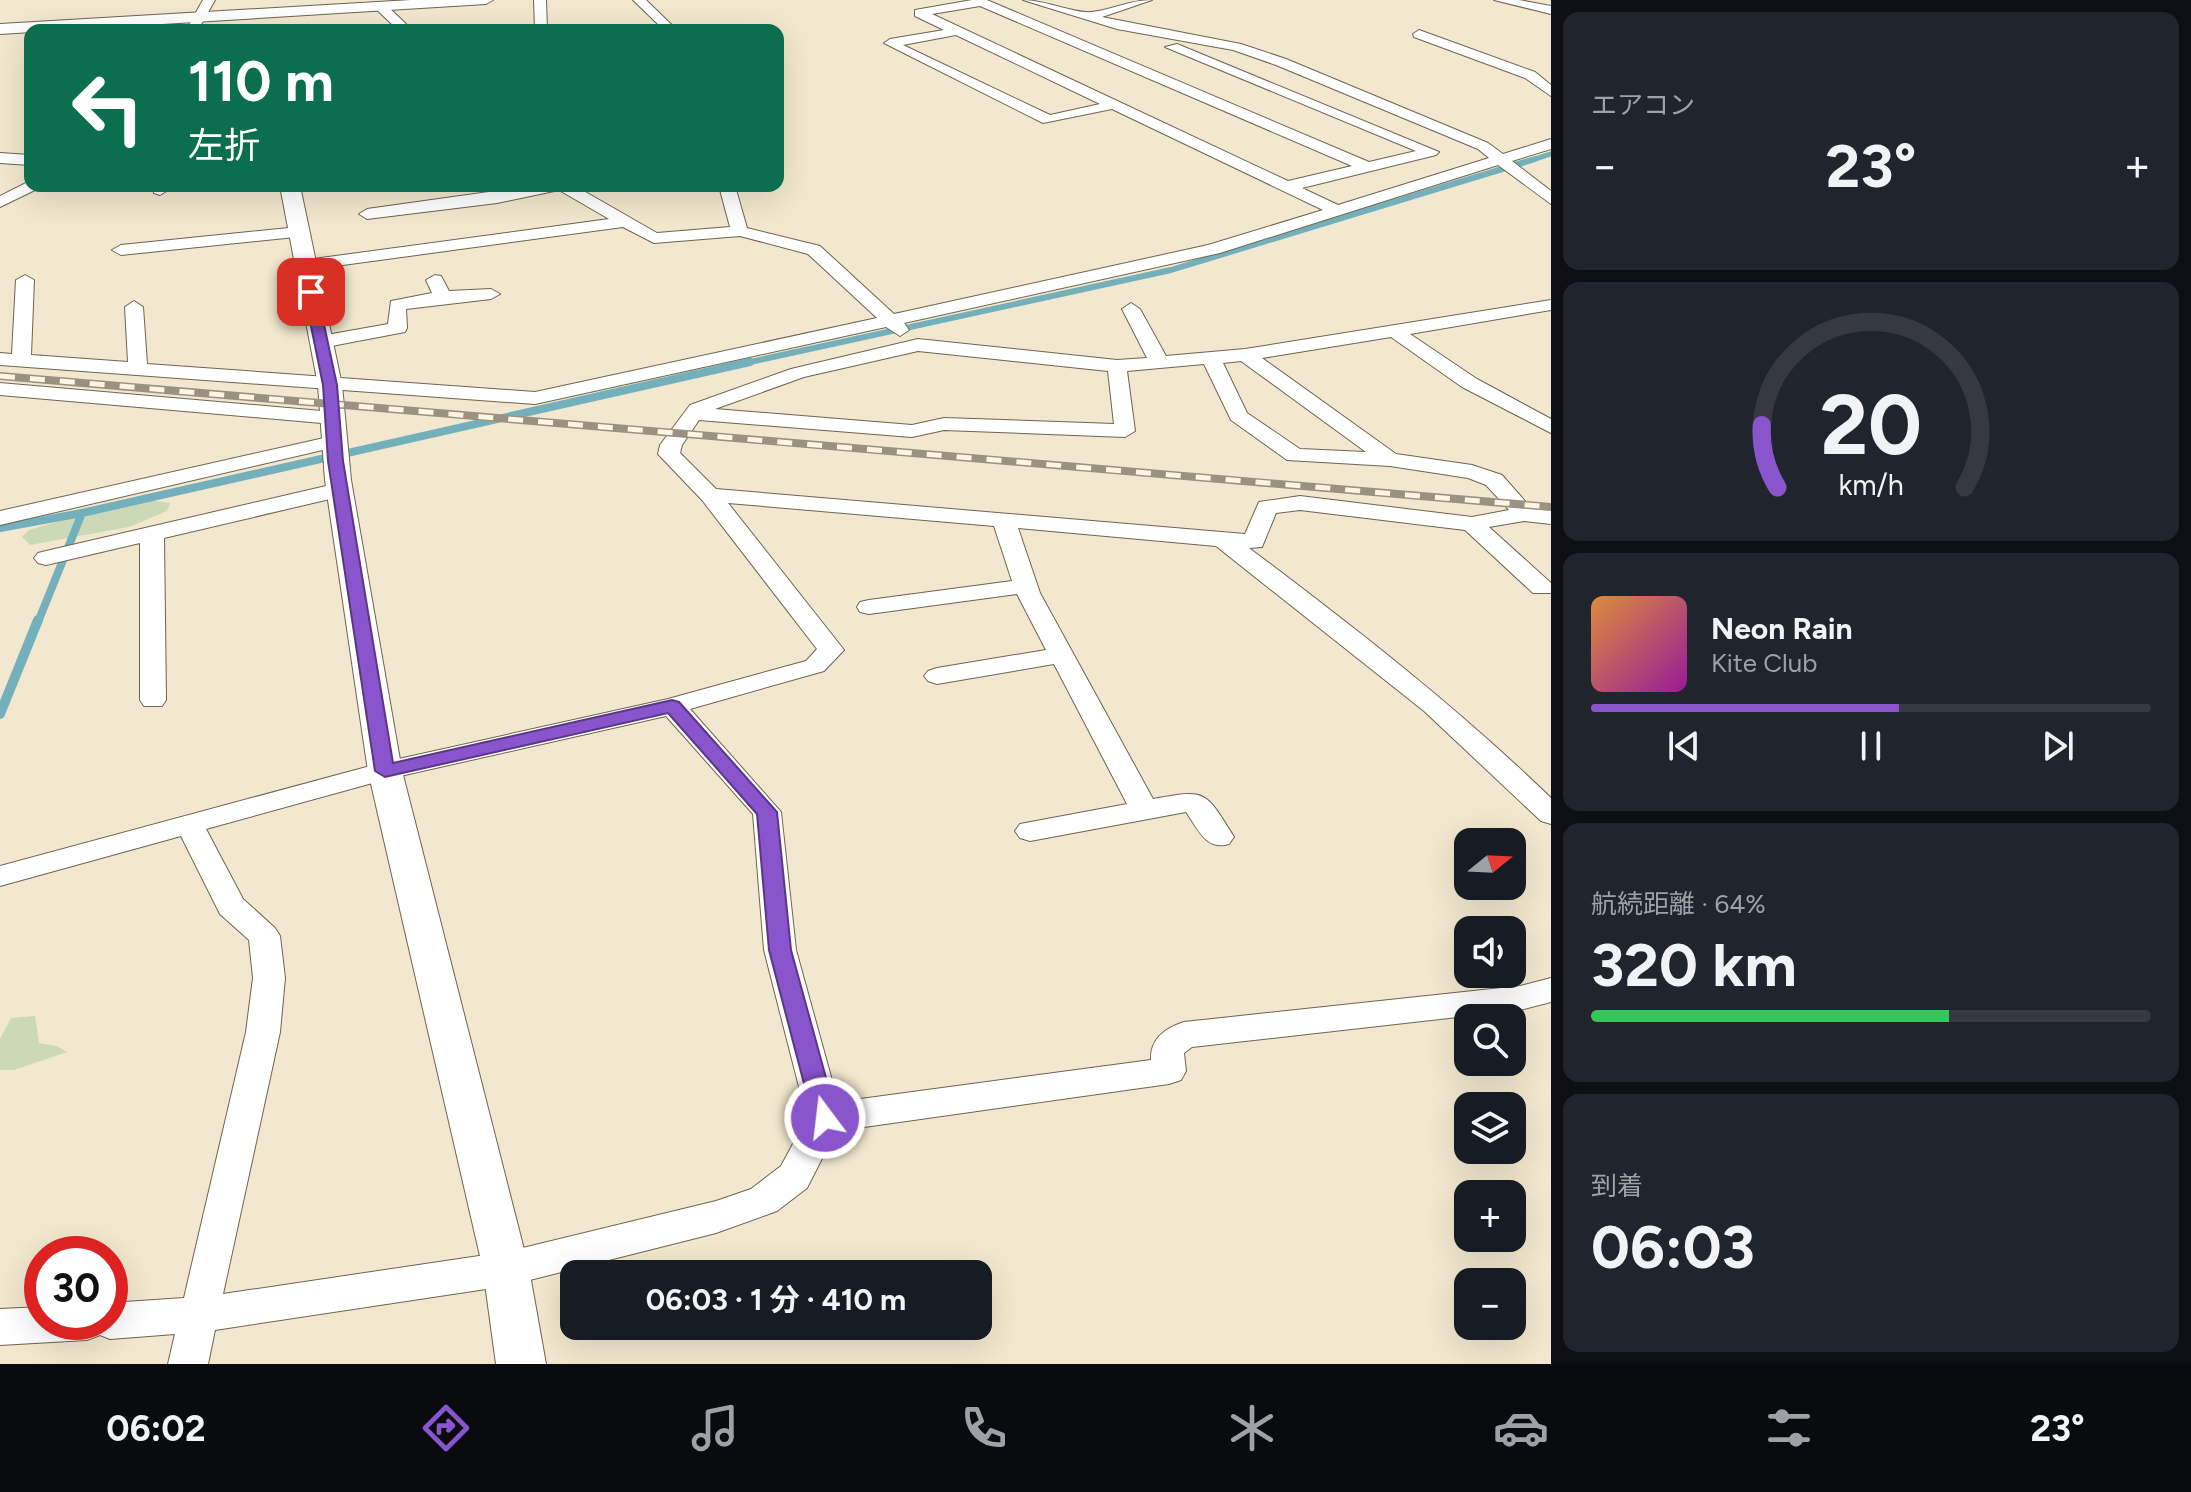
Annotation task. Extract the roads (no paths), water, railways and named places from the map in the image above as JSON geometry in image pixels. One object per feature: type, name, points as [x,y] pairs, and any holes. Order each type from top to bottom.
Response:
[{"type":"street","points":[[197,23],[209,0]]},
{"type":"street","points":[[164,24],[197,23],[287,6],[380,6],[486,0]]},
{"type":"street","points":[[540,0],[541,24]]},
{"type":"street","points":[[639,0],[665,24]]},
{"type":"street","points":[[1029,0],[1152,35],[1255,53],[1483,146],[1547,192]]},
{"type":"street","points":[[1087,17],[1146,0]]},
{"type":"street","points":[[1500,0],[1551,10]]},
{"type":"street","points":[[1336,210],[919,13],[981,2],[1369,168]]},
{"type":"street","points":[[275,24],[287,6]]},
{"type":"street","points":[[380,6],[399,24]]},
{"type":"street","points":[[1069,12],[890,43],[1048,120],[1117,104]]},
{"type":"street","points":[[0,29],[24,28]]},
{"type":"street","points":[[1419,34],[1530,75],[1551,92]]},
{"type":"street","points":[[1090,48],[1152,35],[1431,152],[1285,187]]},
{"type":"street","points":[[0,359],[535,398],[900,330],[1174,259],[1551,144]]},
{"type":"street","points":[[0,158],[24,160]]},
{"type":"street","points":[[0,202],[24,190]]},
{"type":"street","points":[[291,192],[330,385],[339,485],[385,771],[506,1269],[521,1364]]},
{"type":"street","points":[[367,214],[526,192]]},
{"type":"street","points":[[574,192],[654,238],[740,231],[814,250],[900,330]]},
{"type":"street","points":[[729,192],[740,231]]},
{"type":"street","points":[[306,265],[623,222]]},
{"type":"street","points":[[121,250],[299,232]]},
{"type":"street","points":[[21,360],[25,280]]},
{"type":"street","points":[[321,342],[398,328],[397,305],[439,289],[491,294]]},
{"type":"street","points":[[0,876],[385,771],[672,706],[815,666],[831,650],[710,495],[669,454],[671,445],[697,409],[798,373],[900,330],[1117,366],[1245,355],[1551,305]]},
{"type":"street","points":[[134,307],[138,370]]},
{"type":"street","points":[[1131,309],[1160,363]]},
{"type":"street","points":[[1394,330],[1427,359],[1551,427]]},
{"type":"street","points":[[1245,355],[1390,460]]},
{"type":"street","points":[[1211,359],[1238,416],[1295,455],[1390,460],[1472,472],[1494,480],[1524,514]]},
{"type":"street","points":[[694,413],[912,431],[944,424],[1125,431],[1117,366]]},
{"type":"street","points":[[0,389],[333,430]]},
{"type":"street","points":[[0,518],[333,430]]},
{"type":"street","points":[[46,558],[339,485]]},
{"type":"street","points":[[710,495],[1254,542],[1267,507],[1300,503],[1472,524],[1524,514],[1551,517]]},
{"type":"street","points":[[1003,519],[1026,586],[1145,810]]},
{"type":"street","points":[[1472,524],[1542,588]]},
{"type":"street","points":[[152,534],[153,700]]},
{"type":"street","points":[[1224,541],[1381,659],[1513,775],[1551,814]]},
{"type":"street","points":[[869,607],[1026,586]]},
{"type":"street","points":[[937,676],[1062,655]]},
{"type":"street","points":[[128,1320],[198,1315],[506,1269],[716,1217],[764,1200],[794,1177],[825,1118],[780,950],[767,812],[672,706]]},
{"type":"street","points":[[1030,831],[1193,801],[1219,837]]},
{"type":"street","points":[[188,1364],[263,1032],[269,978],[264,936],[231,906],[189,824]]},
{"type":"street","points":[[825,1118],[1169,1071],[1167,1048],[1184,1035],[1520,998],[1551,990]]},
{"type":"street","points":[[0,1327],[24,1326]]},
{"type":"waterway","points":[[1529,161],[1551,154]]},
{"type":"waterway","points":[[746,363],[1171,270],[1535,159]]},
{"type":"waterway","points":[[746,363],[750,362]]},
{"type":"waterway","points":[[82,513],[746,363]]},
{"type":"waterway","points":[[741,364],[746,363]]},
{"type":"waterway","points":[[0,528],[82,513]]},
{"type":"waterway","points":[[38,622],[82,513]]},
{"type":"waterway","points":[[0,714],[38,620]]},
{"type":"railway","points":[[0,376],[1551,507]]}]
